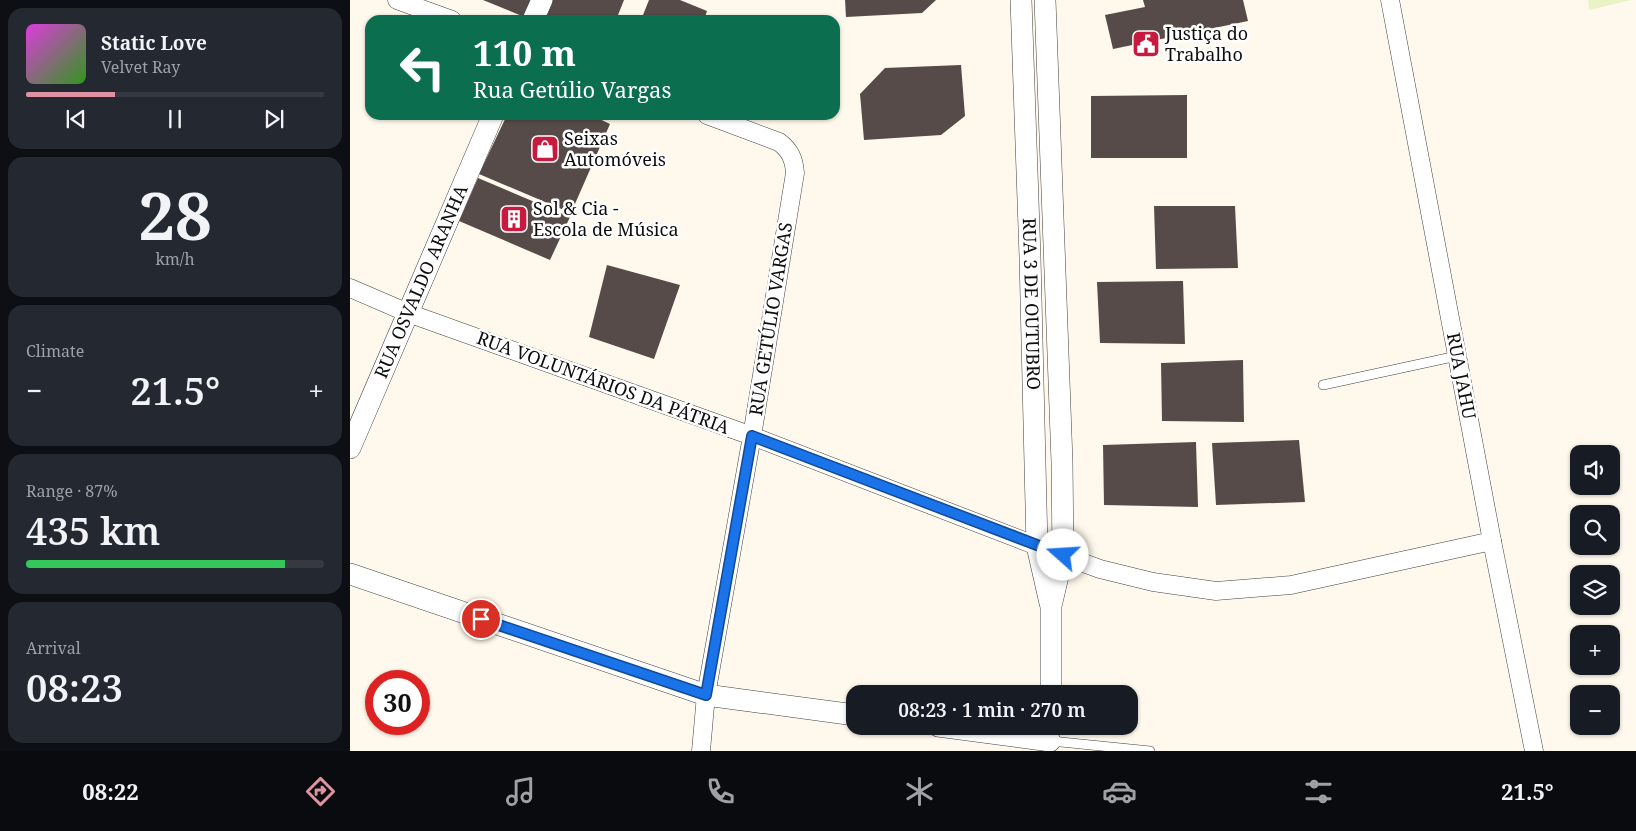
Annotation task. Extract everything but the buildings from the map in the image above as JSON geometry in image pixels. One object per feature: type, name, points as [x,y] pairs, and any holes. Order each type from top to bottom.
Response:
[{"type":"street","points":[[398,0],[438,15]]},
{"type":"street","points":[[535,15],[542,0]]},
{"type":"street","name":"RUA 3 DE OUTUBRO","points":[[1021,0],[1037,546],[1051,606],[1051,685]]},
{"type":"street","name":"RUA 3 DE OUTUBRO","points":[[1045,0],[1062,462],[1063,555],[1051,606]]},
{"type":"street","name":"RUA JAHU","points":[[1390,0],[1492,541],[1534,751]]},
{"type":"street","points":[[1022,31],[1047,29]]},
{"type":"street","name":"RUA OSVALDO ARANHA","points":[[350,448],[491,120]]},
{"type":"street","name":"RUA GETÚLIO VARGAS","points":[[700,751],[706,695],[752,436],[795,172],[794,162],[790,153],[779,142],[720,120]]},
{"type":"street","points":[[1030,257],[1054,256]]},
{"type":"street","name":"RUA VOLUNTÁRIOS DA PÁTRIA","points":[[350,288],[408,313],[752,436],[1037,546],[1100,569],[1153,582],[1216,591],[1291,585],[1492,541]]},
{"type":"street","points":[[350,574],[706,695],[846,714]]},
{"type":"street","points":[[1016,735],[1050,739]]},
{"type":"lane","points":[[1323,385],[1457,356]]},
{"type":"lane","points":[[1050,739],[1150,751]]},
{"type":"green space","points":[[1588,0],[1631,0],[1589,10]]},
{"type":"place","name":"Justiça do Trabalho","points":[[1146,44]]},
{"type":"place","name":"Seixas Automóveis","points":[[545,149]]},
{"type":"place","name":"Sol & Cia - Escola de Música","points":[[514,219]]},
{"type":"route","points":[[481,619],[706,695],[752,436],[1063,555]]}]
